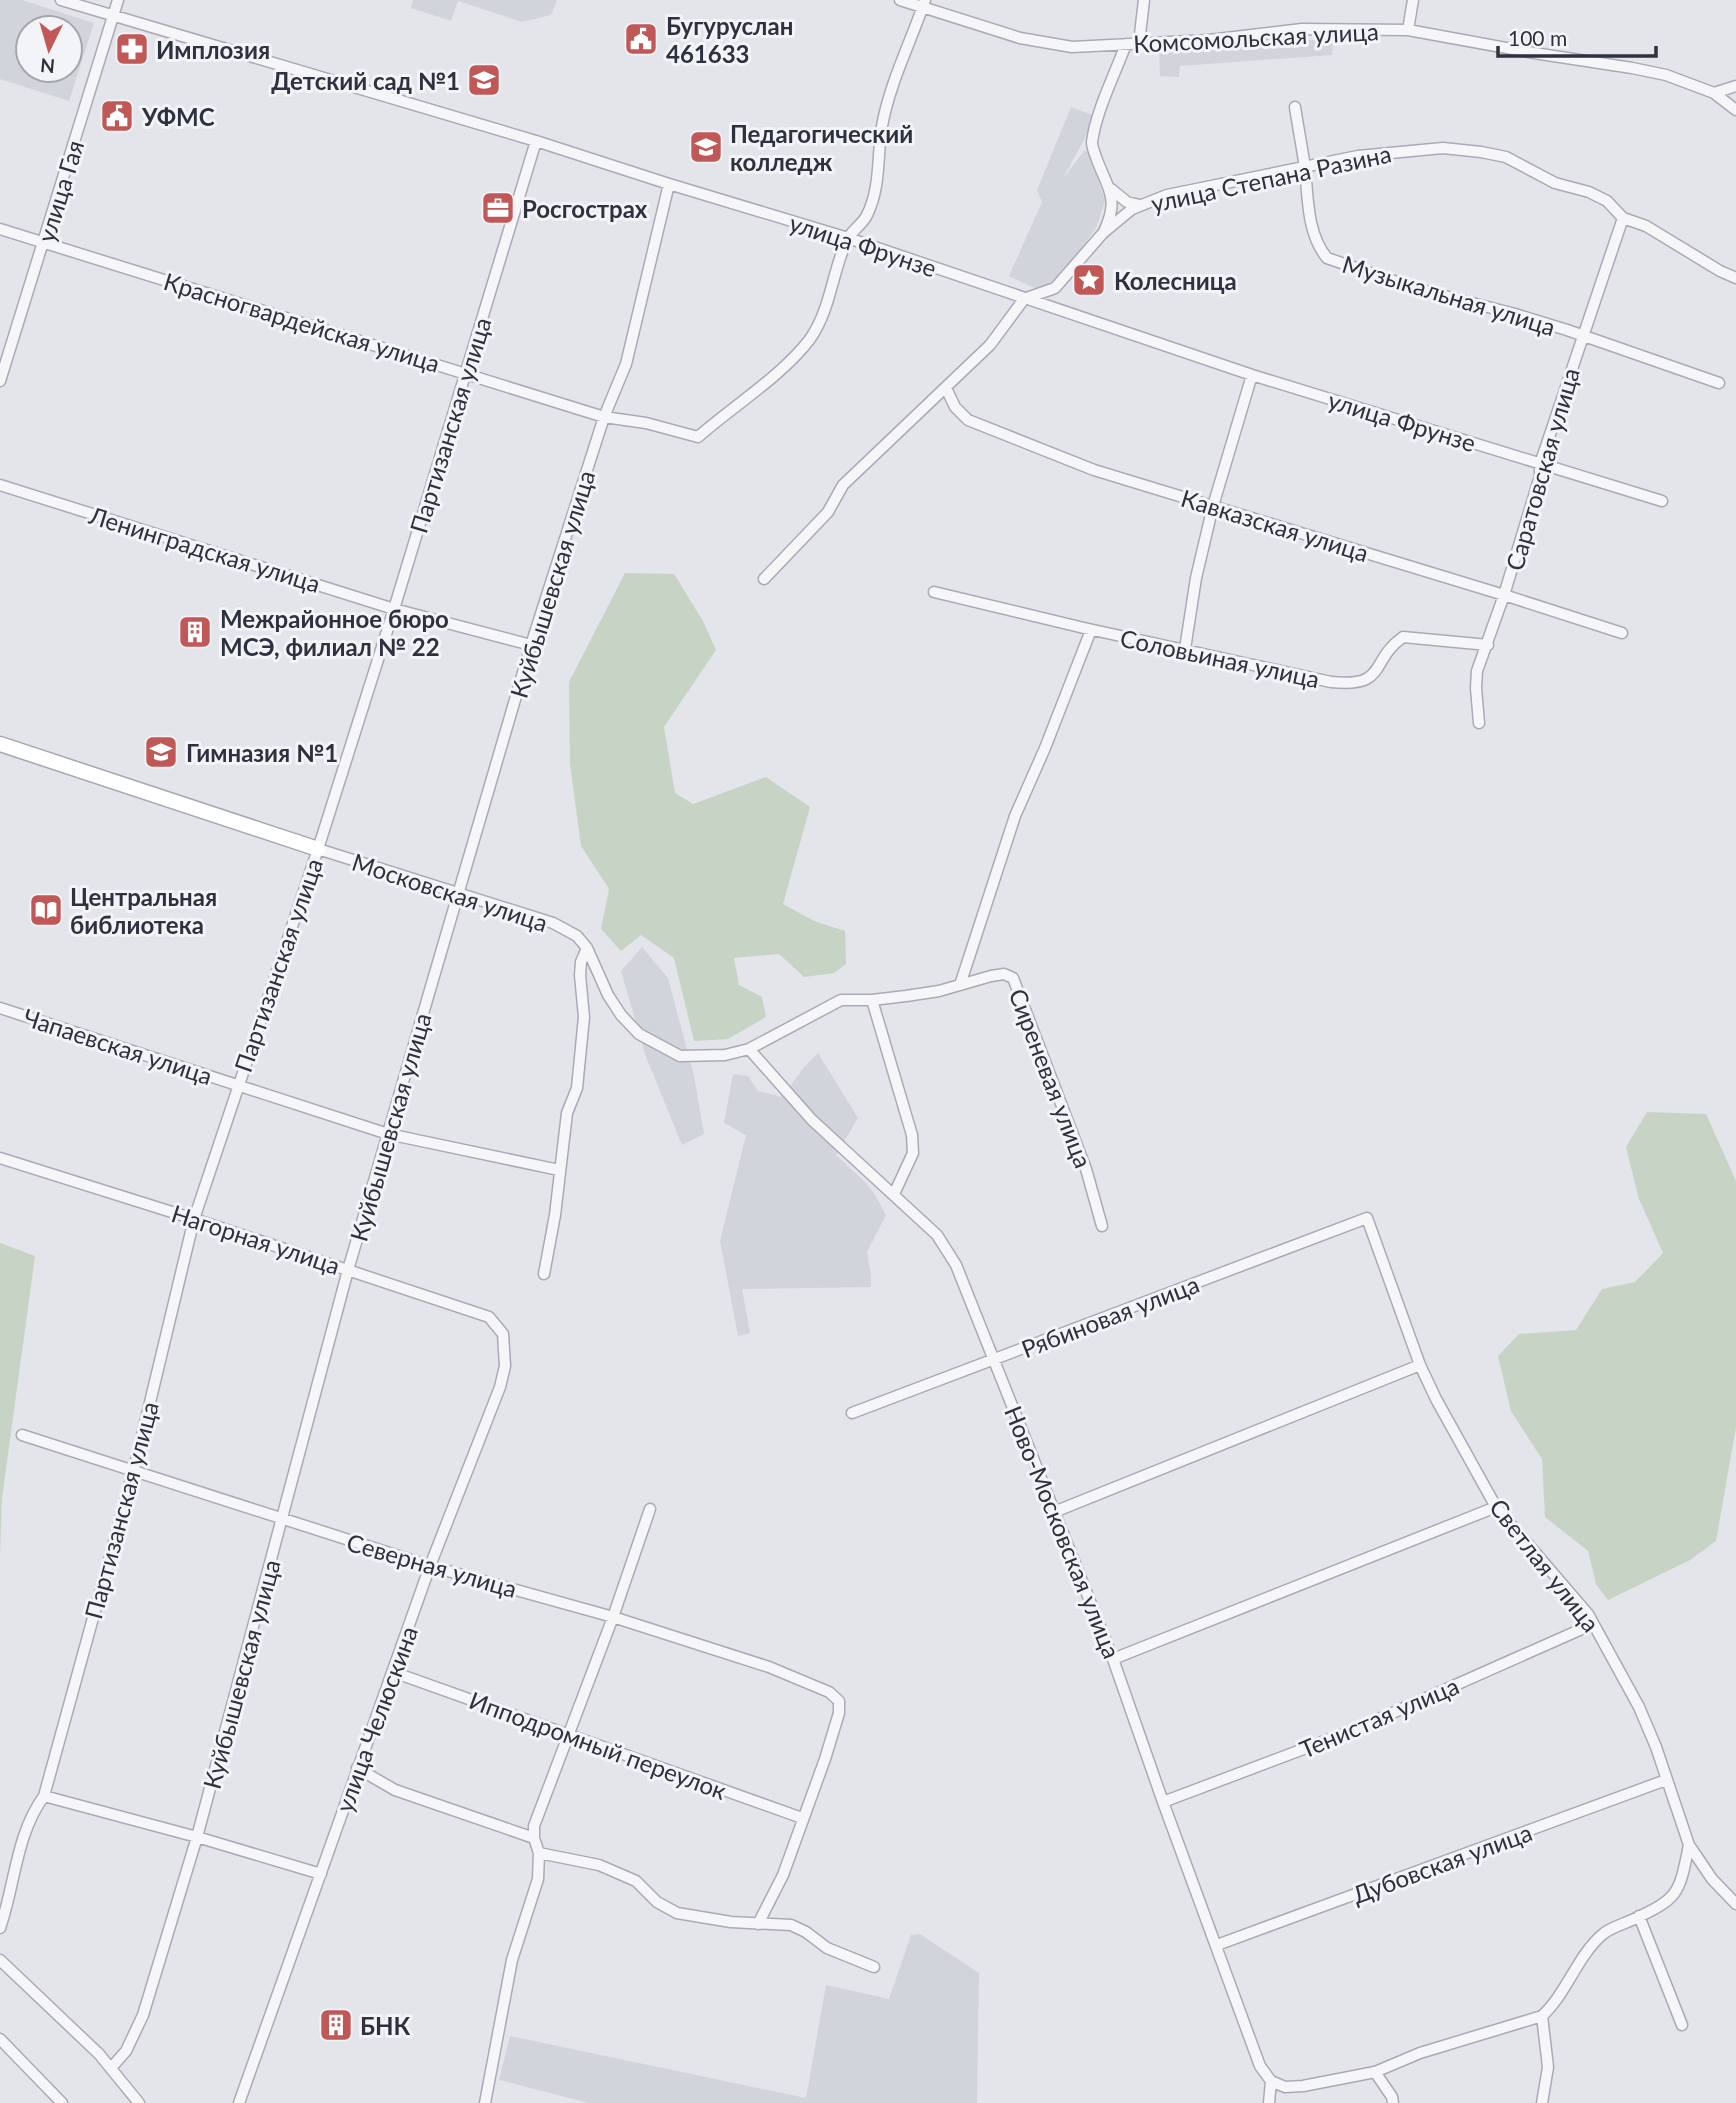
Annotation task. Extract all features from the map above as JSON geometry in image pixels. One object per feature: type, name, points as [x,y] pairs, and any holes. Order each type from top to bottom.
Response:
[{"type":"main road","name":"Московская улица","points":[[0,744],[318,849]]},
{"type":"street","name":"улица Фрунзе","points":[[61,0],[536,141],[848,238],[1252,375],[1662,501]]},
{"type":"street","name":"улица Гая","points":[[0,381],[118,0]]},
{"type":"street","name":"Комсомольская улица","points":[[900,0],[924,4],[1020,38],[1072,47],[1209,40],[1302,29],[1408,30],[1666,75],[1714,93],[1736,110]]},
{"type":"street","points":[[1139,43],[1144,0]]},
{"type":"street","points":[[1408,30],[1413,0]]},
{"type":"street","points":[[848,238],[867,216],[878,179],[882,126],[893,86],[924,4]]},
{"type":"street","points":[[1126,44],[1097,121],[1091,145],[1111,189],[1127,202],[1140,205]]},
{"type":"street","points":[[1714,93],[1736,86]]},
{"type":"street","name":"Музыкальная улица","points":[[1295,107],[1308,204],[1317,247],[1327,258],[1414,288],[1515,314],[1719,383]]},
{"type":"street","name":"Партизанская улица","points":[[0,1928],[24,1835],[34,1810],[44,1796],[134,1469],[194,1219],[318,849],[536,141]]},
{"type":"street","name":"улица Степана Разина","points":[[1024,299],[1055,288],[1103,233],[1140,205],[1167,195],[1358,156],[1443,148],[1506,157],[1555,183],[1589,192],[1607,201],[1623,218],[1646,226],[1736,278]]},
{"type":"street","name":"Куйбышевская улица","points":[[111,2068],[125,2051],[143,2015],[197,1837],[348,1270],[531,645],[604,417],[626,364],[669,184]]},
{"type":"street","points":[[1103,233],[1109,219],[1111,189]]},
{"type":"street","name":"Саратовская улица","points":[[1479,723],[1477,671],[1488,645],[1541,476],[1540,464],[1623,218]]},
{"type":"street","name":"Красногвардейская улица","points":[[0,229],[604,417],[646,423],[698,437],[727,411],[764,384],[808,341],[820,323],[848,238]]},
{"type":"street","points":[[764,579],[828,512],[843,485],[990,345],[1024,299]]},
{"type":"street","points":[[1185,649],[1196,578],[1213,506],[1252,375]]},
{"type":"street","name":"Кавказская улица","points":[[946,388],[954,407],[968,420],[1094,470],[1504,594],[1622,633]]},
{"type":"street","name":"Ленинградская улица","points":[[0,485],[394,609],[531,645]]},
{"type":"street","name":"Соловьиная улица","points":[[934,592],[1091,630],[1348,684],[1364,682],[1376,673],[1391,647],[1403,637],[1488,645]]},
{"type":"street","points":[[960,985],[1015,816],[1091,630]]},
{"type":"street","name":"Московская улица","points":[[318,849],[553,923],[577,936],[587,948],[608,995],[621,1015],[639,1034],[680,1056],[724,1055],[749,1049],[841,1000]]},
{"type":"street","points":[[544,1274],[555,1215],[566,1114],[577,1088],[583,1017],[580,975],[581,962],[587,948]]},
{"type":"street","name":"Сиреневая улица","points":[[841,1000],[872,1000],[928,993],[1004,974],[1013,978],[1086,1169],[1102,1226]]},
{"type":"street","points":[[872,1000],[912,1135],[913,1153],[894,1194]]},
{"type":"street","name":"Чапаевская улица","points":[[0,1008],[388,1134],[559,1170]]},
{"type":"street","name":"Ново-Московская улица","points":[[749,1049],[812,1120],[937,1235],[956,1265],[1113,1659],[1260,2066],[1271,2081]]},
{"type":"street","name":"Нагорная улица","points":[[0,1158],[489,1317],[503,1334]]},
{"type":"street","name":"Рябиновая улица","points":[[852,1413],[1367,1218]]},
{"type":"street","name":"Светлая улица","points":[[1367,1218],[1420,1365],[1496,1507],[1588,1614],[1639,1707],[1689,1845],[1712,1879],[1736,1904]]},
{"type":"street","name":"улица Челюскина","points":[[239,2103],[430,1566],[500,1387],[505,1366],[503,1334]]},
{"type":"street","points":[[1054,1512],[1420,1365]]},
{"type":"street","name":"Северная улица","points":[[22,1435],[430,1566],[613,1617],[769,1667],[829,1692],[839,1700],[839,1713],[829,1748],[802,1818]]},
{"type":"street","points":[[1113,1659],[1496,1507]]},
{"type":"street","points":[[485,2103],[512,1960],[537,1879],[539,1853],[534,1838],[534,1826],[613,1617],[650,1510]]},
{"type":"street","name":"Тенистая улица","points":[[1163,1802],[1354,1730],[1593,1624]]},
{"type":"street","name":"Ипподромный переулок","points":[[393,1672],[802,1818]]},
{"type":"street","points":[[357,1768],[395,1790],[534,1838]]},
{"type":"street","name":"Дубовская улица","points":[[1217,1945],[1666,1780]]},
{"type":"street","points":[[44,1796],[321,1874]]},
{"type":"street","points":[[758,1924],[783,1875],[802,1818]]},
{"type":"street","points":[[1269,2103],[1271,2081],[1285,2087],[1303,2086],[1375,2072],[1420,2053],[1542,2016],[1551,2008],[1589,1949],[1604,1933],[1663,1905],[1681,1885],[1689,1845]]},
{"type":"street","points":[[539,1853],[599,1865],[636,1881],[657,1902],[677,1913],[758,1924],[790,1925],[806,1932],[827,1948],[874,1967]]},
{"type":"street","points":[[1639,1916],[1682,2025]]},
{"type":"street","points":[[0,1960],[99,2054],[139,2103]]},
{"type":"street","points":[[1542,2016],[1548,2067],[1542,2103]]},
{"type":"street","points":[[0,2039],[62,2103]]},
{"type":"street","points":[[1375,2072],[1392,2097],[1393,2103]]},
{"type":"shaded area","points":[[0,0],[22,0],[66,14],[14,14],[14,83],[0,79]]},
{"type":"shaded area","points":[[413,0],[557,0],[551,15],[522,22],[458,1],[451,21],[411,8]]},
{"type":"shaded area","points":[[84,20],[94,23],[84,54]]},
{"type":"shaded area","points":[[1333,40],[1332,55],[1180,66],[1179,77],[1160,76],[1159,46]]},
{"type":"shaded area","points":[[16,84],[74,84],[69,101]]},
{"type":"shaded area","points":[[1071,107],[1093,115],[1085,138],[1062,180],[1084,151],[1089,150],[1105,201],[1096,228],[1056,283],[1039,290],[1009,276],[1042,202],[1037,190]]},
{"type":"shaded area","points":[[642,947],[668,978],[694,1076],[704,1134],[682,1145],[646,1057],[621,971]]},
{"type":"shaded area","points":[[818,1053],[858,1118],[836,1155],[874,1193],[886,1215],[867,1252],[871,1287],[742,1289],[750,1333],[738,1336],[720,1241],[746,1135],[724,1123],[733,1074],[748,1076],[758,1091],[782,1097]]},
{"type":"shaded area","points":[[920,1934],[979,1973],[977,2103],[589,2103],[499,2080],[510,2036],[806,2098],[826,1985],[889,1999],[911,1935]]},
{"type":"green space","points":[[625,573],[674,574],[703,621],[716,650],[664,727],[675,793],[693,804],[766,777],[810,807],[783,904],[814,921],[845,931],[846,964],[834,973],[804,977],[779,954],[734,958],[739,985],[762,997],[766,1017],[728,1039],[694,1041],[674,958],[641,935],[621,951],[601,929],[609,889],[581,846],[570,764],[569,682]]},
{"type":"green space","points":[[1647,1112],[1706,1114],[1736,1181],[1736,1427],[1716,1541],[1690,1560],[1608,1600],[1596,1584],[1588,1551],[1545,1517],[1542,1459],[1511,1411],[1498,1356],[1519,1334],[1576,1330],[1602,1289],[1635,1282],[1663,1253],[1639,1199],[1626,1147]]},
{"type":"green space","points":[[0,1243],[35,1256],[2,1498],[0,1556]]},
{"type":"place","name":"Бугуруслан 461633","points":[[641,39]]},
{"type":"place","name":"Имплозия","points":[[132,49]]},
{"type":"place","name":"Детский сад №1","points":[[484,80]]},
{"type":"place","name":"УФМС","points":[[117,116]]},
{"type":"place","name":"Педагогический колледж","points":[[706,147]]},
{"type":"place","name":"Росгострах","points":[[498,208]]},
{"type":"place","name":"Колесница","points":[[1089,280]]},
{"type":"place","name":"Межрайонное бюро МСЭ, филиал № 22","points":[[195,632]]},
{"type":"place","name":"Гимназия №1","points":[[161,752]]},
{"type":"place","name":"Центральная библиотека","points":[[46,910]]},
{"type":"place","name":"БНК","points":[[336,2025]]}]
